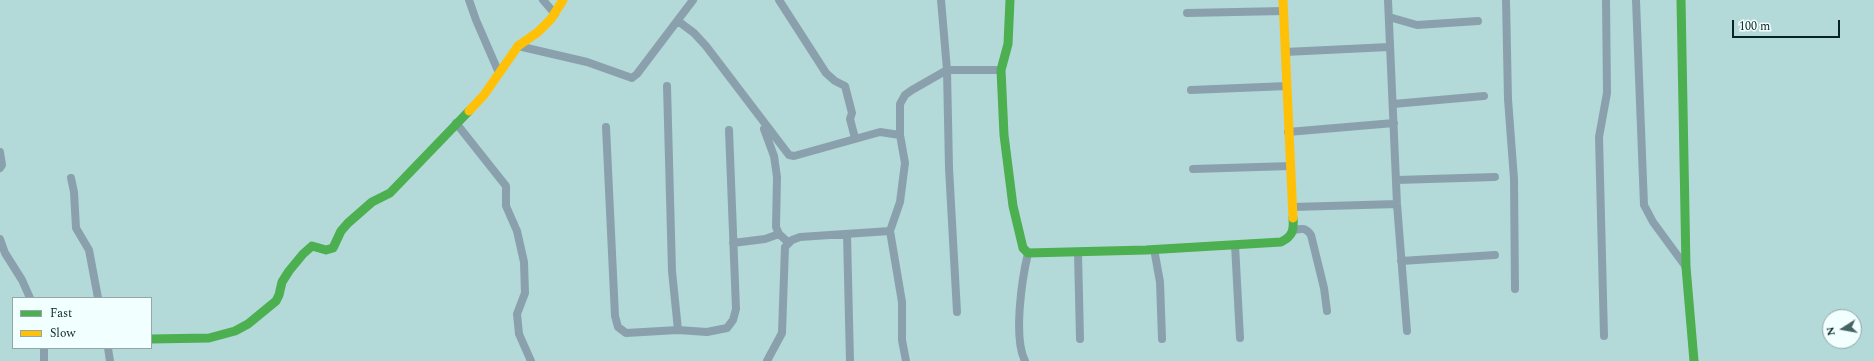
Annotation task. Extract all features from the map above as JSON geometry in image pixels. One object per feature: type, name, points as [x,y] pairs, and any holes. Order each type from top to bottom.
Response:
[{"type":"street","points":[[469,0],[499,73]]},
{"type":"street","points":[[543,0],[555,14]]},
{"type":"street","points":[[152,339],[209,339],[224,336],[250,324],[274,303],[279,296],[281,286],[306,250],[312,246],[323,250],[330,250],[334,247],[340,233],[352,220],[376,200],[383,198],[390,193],[484,95],[518,46],[538,32],[555,14],[563,0]]},
{"type":"street","points":[[518,46],[587,62],[632,78],[637,74],[693,0]]},
{"type":"street","points":[[779,0],[826,73],[835,81],[845,86],[852,113],[850,119],[855,138]]},
{"type":"street","points":[[941,0],[947,70],[949,168],[957,312]]},
{"type":"street","points":[[1010,0],[1008,44],[1001,70],[1004,135],[1013,206],[1023,248],[1028,253],[1078,253],[1235,246],[1281,242],[1289,238],[1294,230],[1288,132],[1283,0]]},
{"type":"street","points":[[1388,0],[1397,204],[1407,331]]},
{"type":"street","points":[[1506,0],[1508,99],[1514,179],[1515,289]]},
{"type":"street","points":[[1604,336],[1599,137],[1607,93],[1606,0]]},
{"type":"street","points":[[1636,0],[1644,205],[1653,222],[1686,267]]},
{"type":"street","points":[[1681,0],[1686,267],[1694,361]]},
{"type":"street","points":[[1187,13],[1284,10]]},
{"type":"street","points":[[1389,16],[1417,25],[1478,21]]},
{"type":"street","points":[[678,21],[694,33],[706,46],[730,80],[788,155],[794,156],[880,132],[900,135]]},
{"type":"street","points":[[1285,52],[1389,47]]},
{"type":"street","points":[[906,361],[902,344],[902,302],[890,231],[900,202],[905,163],[900,135],[900,104],[905,95],[947,70],[1001,70]]},
{"type":"street","points":[[667,86],[672,271],[678,330]]},
{"type":"street","points":[[1191,90],[1287,86]]},
{"type":"street","points":[[1393,104],[1484,96]]},
{"type":"street","points":[[756,113],[774,156],[777,177],[775,218],[779,234],[789,243]]},
{"type":"street","points":[[456,123],[506,186],[506,206],[517,231],[524,262],[525,293],[517,314],[519,334],[531,361]]},
{"type":"street","points":[[1288,132],[1394,123]]},
{"type":"street","points":[[606,127],[615,316],[618,327],[626,333],[678,330],[707,332],[727,328],[733,320],[736,309],[729,130]]},
{"type":"street","points":[[0,152],[2,165],[0,168]]},
{"type":"street","points":[[1193,169],[1291,166]]},
{"type":"street","points":[[1397,180],[1495,177]]},
{"type":"street","points":[[71,178],[74,192],[76,228],[89,250],[98,297]]},
{"type":"street","points":[[1293,207],[1397,204]]},
{"type":"street","points":[[1294,230],[1302,228],[1307,230],[1311,235],[1322,280],[1327,311]]},
{"type":"street","points":[[768,361],[782,333],[785,247],[800,237],[890,231]]},
{"type":"street","points":[[733,243],[765,239],[779,234]]},
{"type":"street","points":[[847,234],[850,361]]},
{"type":"street","points":[[0,239],[5,254],[22,280],[30,297]]},
{"type":"street","points":[[1235,246],[1240,338]]},
{"type":"street","points":[[1154,249],[1160,282],[1162,339]]},
{"type":"street","points":[[1025,361],[1020,352],[1020,309],[1024,268],[1028,253]]},
{"type":"street","points":[[1078,253],[1080,339]]},
{"type":"street","points":[[1401,261],[1495,255]]},
{"type":"street","points":[[44,349],[44,361]]},
{"type":"street","points":[[108,349],[110,361]]},
{"type":"traffic: fast","points":[[1010,0],[1008,44],[1001,70],[1004,135],[1013,206],[1023,248],[1028,253],[1146,250],[1281,242],[1292,232],[1293,218]]},
{"type":"traffic: fast","points":[[1681,0],[1686,267],[1694,361]]},
{"type":"traffic: fast","points":[[152,339],[209,338],[235,331],[248,324],[276,301],[282,282],[303,254],[312,246],[326,250],[333,248],[341,231],[348,223],[372,202],[390,193],[469,111]]},
{"type":"traffic: slow","points":[[469,111],[484,95],[518,46],[538,32],[551,19],[563,0]]},
{"type":"traffic: slow","points":[[1283,0],[1293,218]]}]
